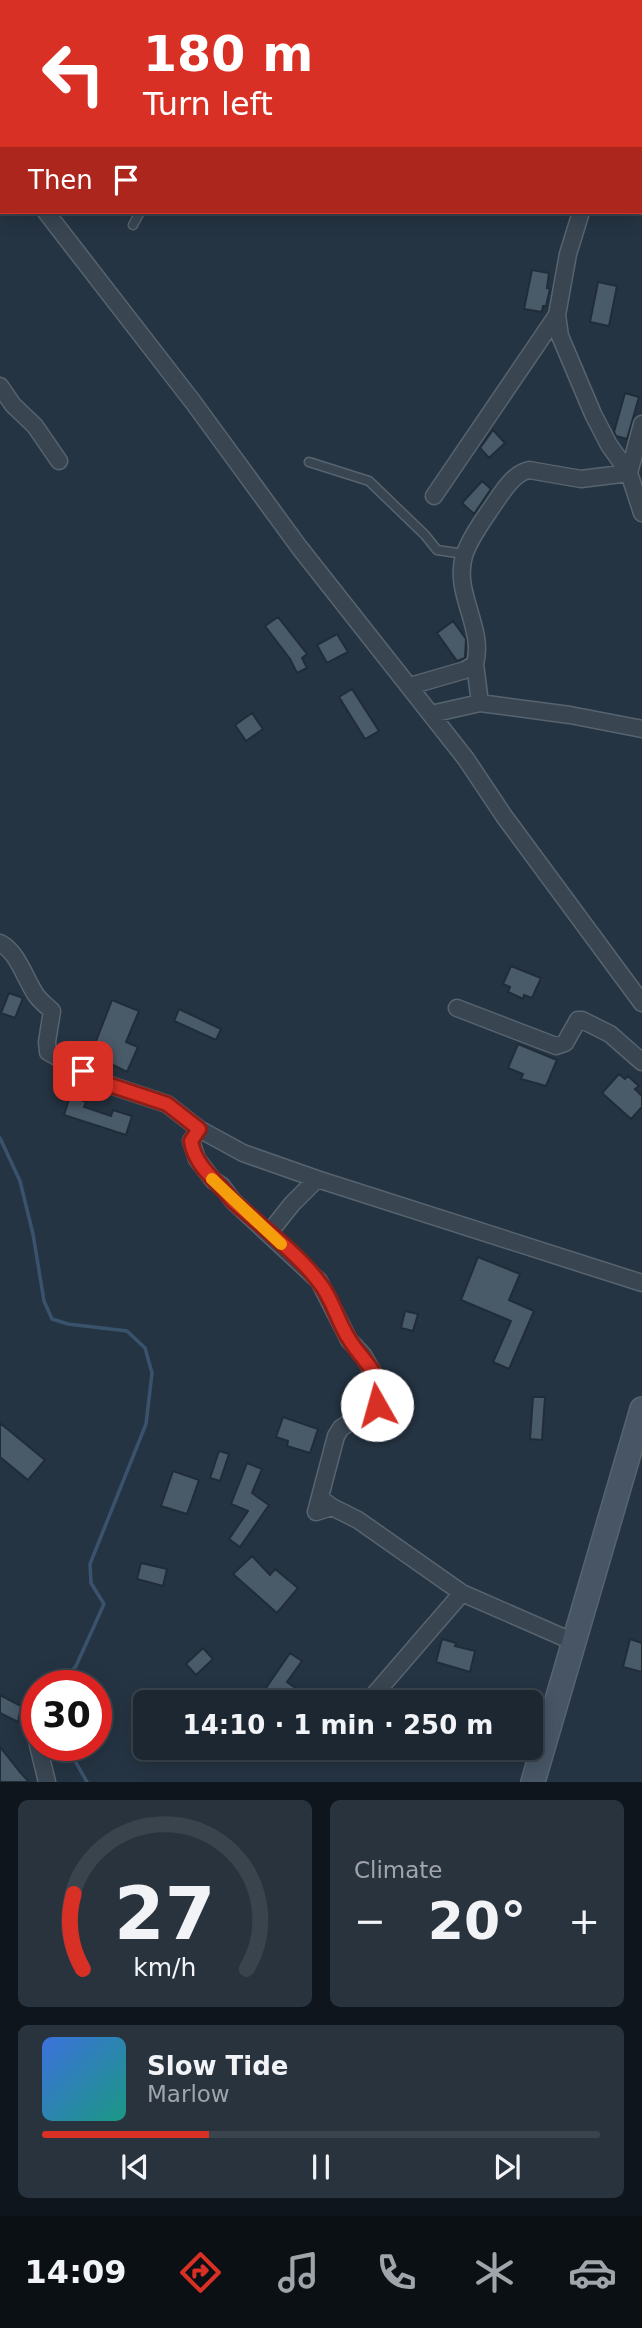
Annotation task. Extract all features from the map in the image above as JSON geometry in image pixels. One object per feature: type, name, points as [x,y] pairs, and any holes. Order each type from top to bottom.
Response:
[{"type":"street","points":[[48,214],[193,402],[299,547],[466,759],[504,816],[642,1003]]},
{"type":"street","points":[[580,214],[568,254],[557,315],[560,336],[593,414],[609,445],[629,473],[642,513]]},
{"type":"street","points":[[434,496],[557,315]]},
{"type":"street","points":[[0,386],[6,410],[35,426],[59,461]]},
{"type":"street","points":[[629,473],[642,425]]},
{"type":"street","points":[[480,703],[475,664],[478,655],[475,634],[461,585],[464,554],[496,502],[520,472],[529,470],[581,479],[629,473]]},
{"type":"street","points":[[410,686],[465,670],[475,664]]},
{"type":"street","points":[[431,714],[480,703],[570,715],[642,729]]},
{"type":"street","points":[[0,943],[22,969],[37,996],[52,1011],[48,1052],[104,1083],[167,1104],[199,1129],[243,1153],[642,1283]]},
{"type":"street","points":[[457,1008],[556,1046],[565,1043],[578,1020],[582,1020],[610,1034],[642,1062]]},
{"type":"street","points":[[199,1129],[191,1141],[197,1159],[233,1201],[319,1281],[349,1340],[363,1355],[376,1378],[379,1396],[377,1405],[341,1428],[336,1436],[319,1511],[358,1520],[462,1592],[574,1642]]},
{"type":"street","points":[[269,1233],[317,1179]]},
{"type":"street","points":[[533,1782],[642,1409]]},
{"type":"street","points":[[378,1690],[462,1592]]},
{"type":"street","points":[[42,1761],[47,1782]]},
{"type":"lane","points":[[133,225],[139,214]]},
{"type":"lane","points":[[309,462],[369,481],[437,550],[464,554]]},
{"type":"building","points":[[532,270],[549,273],[547,288],[550,289],[542,312],[524,309]]},
{"type":"building","points":[[598,282],[617,286],[609,326],[590,322]]},
{"type":"building","points":[[625,393],[639,397],[627,439],[616,436],[614,432]]},
{"type":"building","points":[[493,430],[505,443],[489,458],[480,448]]},
{"type":"building","points":[[482,481],[491,489],[474,514],[462,503]]},
{"type":"building","points":[[278,617],[307,654],[302,658],[307,668],[297,673],[265,626]]},
{"type":"building","points":[[453,621],[466,639],[465,658],[457,661],[437,633]]},
{"type":"building","points":[[337,634],[348,652],[327,663],[317,645]]},
{"type":"building","points":[[352,689],[379,731],[365,739],[339,697]]},
{"type":"building","points":[[252,713],[263,729],[246,741],[235,725]]},
{"type":"building","points":[[511,966],[541,978],[532,998],[524,995],[523,999],[508,992],[510,987],[503,984]]},
{"type":"building","points":[[9,993],[23,998],[15,1018],[1,1013]]},
{"type":"building","points":[[112,1000],[139,1011],[126,1042],[138,1047],[127,1072],[91,1054]]},
{"type":"building","points":[[179,1009],[221,1029],[216,1040],[174,1021]]},
{"type":"building","points":[[518,1044],[557,1060],[546,1086],[521,1079],[523,1074],[508,1068]]},
{"type":"building","points":[[619,1074],[625,1079],[628,1076],[639,1086],[635,1089],[642,1096],[642,1107],[631,1119],[602,1093]]},
{"type":"building","points":[[70,1096],[86,1102],[84,1107],[111,1116],[113,1110],[132,1116],[126,1135],[64,1115]]},
{"type":"building","points":[[478,1257],[520,1274],[509,1300],[534,1311],[509,1369],[493,1362],[511,1321],[461,1300]]},
{"type":"building","points":[[405,1311],[418,1314],[413,1331],[401,1328]]},
{"type":"building","points":[[533,1397],[545,1397],[542,1440],[530,1439]]},
{"type":"building","points":[[283,1417],[318,1429],[310,1453],[287,1446],[288,1441],[276,1437]]},
{"type":"building","points":[[0,1423],[45,1460],[28,1480],[0,1457]]},
{"type":"building","points":[[219,1451],[229,1454],[220,1481],[210,1478]]},
{"type":"building","points":[[247,1463],[262,1469],[252,1493],[269,1505],[240,1547],[229,1539],[248,1511],[231,1504]]},
{"type":"building","points":[[173,1471],[199,1480],[187,1514],[161,1506]]},
{"type":"building","points":[[252,1556],[270,1575],[275,1569],[298,1588],[277,1613],[233,1574]]},
{"type":"building","points":[[141,1563],[167,1569],[163,1586],[137,1579]]},
{"type":"building","points":[[442,1639],[456,1643],[455,1646],[475,1651],[470,1672],[436,1662]]},
{"type":"building","points":[[630,1639],[642,1643],[642,1672],[623,1667]]},
{"type":"building","points":[[203,1648],[213,1659],[196,1675],[186,1664]]},
{"type":"building","points":[[290,1653],[302,1661],[287,1682],[298,1690],[266,1688]]},
{"type":"building","points":[[0,1695],[21,1706],[18,1722],[0,1713]]},
{"type":"building","points":[[0,1747],[20,1772],[29,1782],[0,1782]]},
{"type":"waterway","points":[[0,1138],[20,1181],[33,1234],[44,1301],[52,1319],[68,1324],[127,1331],[145,1348],[152,1373],[146,1424],[90,1564],[91,1583],[104,1604],[73,1670]]},
{"type":"waterway","points":[[75,1761],[87,1782]]},
{"type":"slow traffic","points":[[212,1179],[281,1244]]},
{"type":"route","points":[[83,1071],[104,1083],[167,1104],[199,1129],[191,1141],[192,1149],[213,1180],[319,1281],[349,1340],[363,1355],[376,1378],[379,1396],[377,1405]]}]
